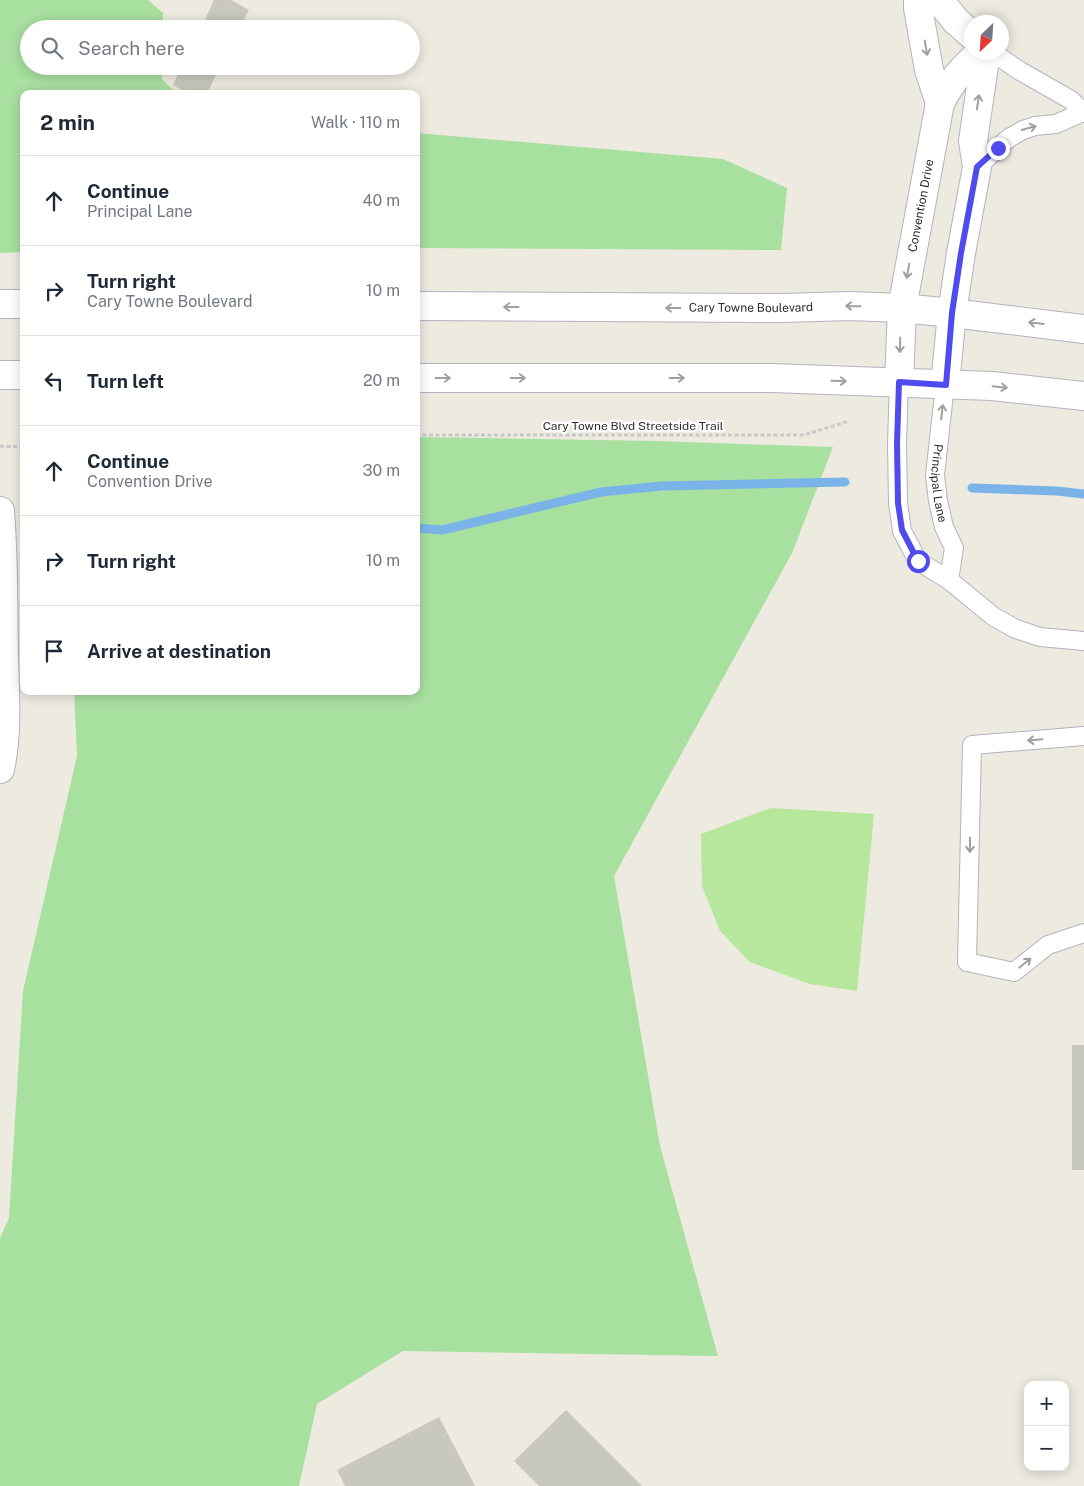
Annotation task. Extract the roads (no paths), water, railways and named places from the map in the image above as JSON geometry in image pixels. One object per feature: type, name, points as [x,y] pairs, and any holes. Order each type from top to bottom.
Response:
[{"type":"main road","name":"Convention Drive","points":[[918,0],[929,70],[940,103]]},
{"type":"main road","points":[[939,0],[964,28]]},
{"type":"main road","name":"Convention Drive","points":[[899,382],[902,308],[940,103],[950,84],[972,60]]},
{"type":"main road","points":[[946,385],[952,313],[977,167],[973,141],[985,60]]},
{"type":"main road","points":[[0,304],[20,304]]},
{"type":"main road","name":"Cary Towne Boulevard","points":[[420,306],[782,308],[849,306],[902,308],[1084,329]]},
{"type":"main road","points":[[0,375],[20,375]]},
{"type":"main road","points":[[420,378],[762,378],[992,386],[1084,396]]},
{"type":"main road","points":[[0,511],[5,712],[3,756],[0,770]]},
{"type":"lane","points":[[977,167],[1009,138],[1023,130],[1035,126],[1056,124],[1084,113],[1071,100],[1004,60]]},
{"type":"lane","points":[[899,382],[898,503],[902,530],[918,561],[949,580],[994,617],[1016,629],[1040,636],[1084,641]]},
{"type":"lane","name":"Principal Lane","points":[[946,385],[935,475],[944,527],[954,548],[949,580]]},
{"type":"lane","points":[[1084,736],[972,745],[967,962],[1014,972],[1048,945],[1084,933]]},
{"type":"waterway","points":[[420,528],[442,530],[601,492],[662,486],[845,482]]},
{"type":"waterway","points":[[972,488],[1057,491],[1084,494]]}]
